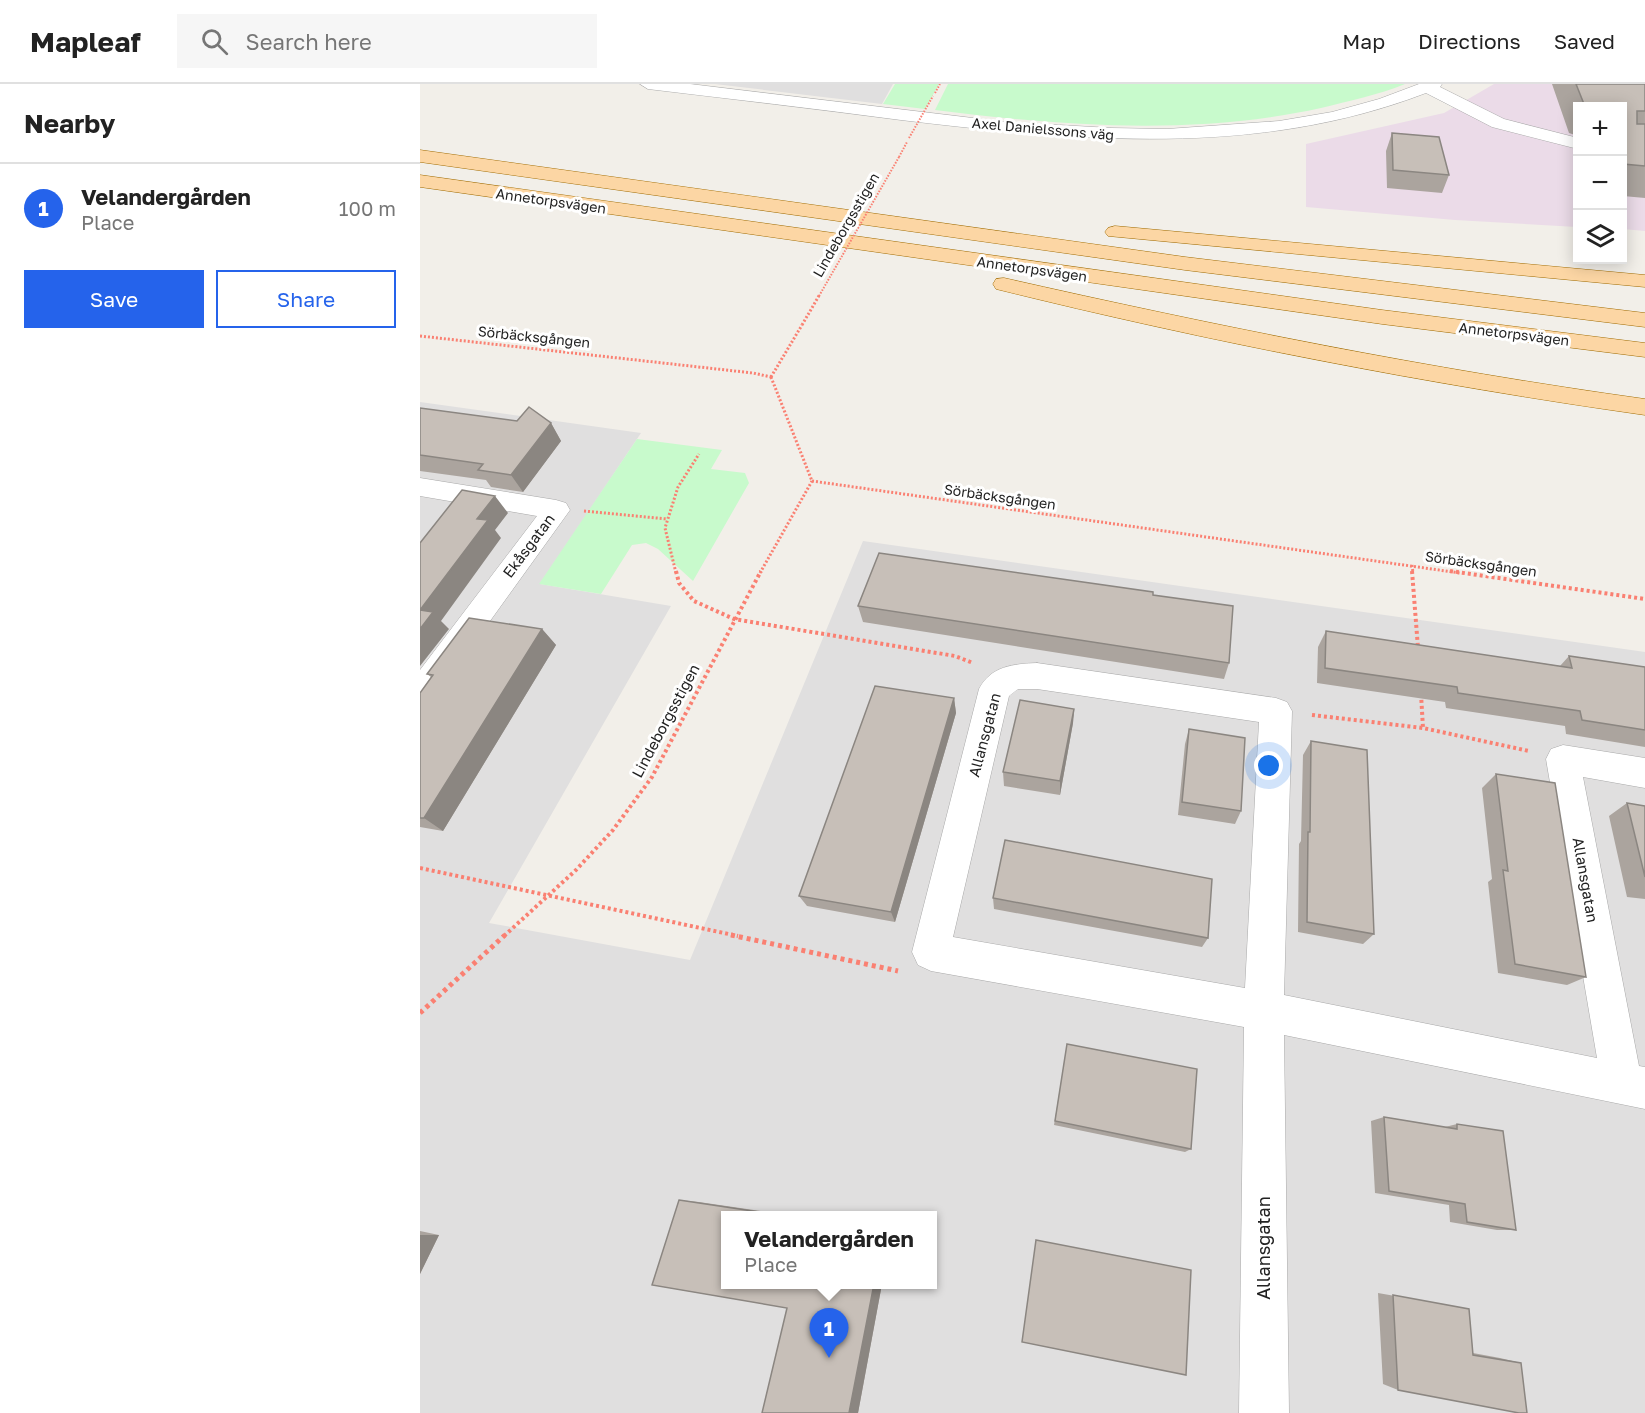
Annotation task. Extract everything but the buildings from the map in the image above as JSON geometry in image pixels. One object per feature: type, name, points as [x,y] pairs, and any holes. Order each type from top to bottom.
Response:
[{"type":"main road","name":"Annetorpsvägen","points":[[420,156],[1185,263],[1457,299],[1645,320]]},
{"type":"main road","points":[[532,171],[1064,227]]},
{"type":"main road","name":"Annetorpsvägen","points":[[420,182],[1382,317],[1645,350]]},
{"type":"main road","points":[[620,211],[969,276],[1210,331],[1337,356],[1645,407]]},
{"type":"main road","points":[[1100,231],[1645,281]]},
{"type":"street","name":"Axel Danielssons väg","points":[[648,84],[695,87],[1017,128],[1107,135],[1156,135],[1241,130],[1309,120],[1360,109],[1431,85]]},
{"type":"street","points":[[1431,85],[1498,123],[1573,143]]},
{"type":"street","name":"Ekåsgatan","points":[[420,487],[556,510],[420,694]]},
{"type":"street","name":"Allansgatan","points":[[1264,1413],[1264,1011],[1276,711],[1037,676],[1011,677],[995,689],[931,951],[1264,1011],[1633,1086],[1563,759]]},
{"type":"street","points":[[1563,759],[1645,773]]},
{"type":"path","name":"Lindeborgsstigen","points":[[771,377],[940,84]]},
{"type":"path","name":"Sörbäcksgången","points":[[420,336],[753,373],[771,377]]},
{"type":"path","points":[[771,377],[812,481]]},
{"type":"path","points":[[699,454],[678,487],[664,528],[679,583],[694,602],[734,619],[955,656],[1011,677]]},
{"type":"path","name":"Lindeborgsstigen","points":[[420,1013],[548,896],[613,830],[652,777],[734,619],[812,481]]},
{"type":"path","name":"Sörbäcksgången","points":[[812,481],[1645,599]]},
{"type":"path","points":[[556,510],[667,519]]},
{"type":"path","points":[[1412,565],[1419,658]]},
{"type":"path","points":[[1421,693],[1423,728]]},
{"type":"path","points":[[1276,711],[1423,728],[1563,759]]},
{"type":"path","points":[[420,868],[904,972],[931,951]]},
{"type":"shaded area","points":[[715,84],[893,84],[882,104]]},
{"type":"shaded area","points":[[1494,84],[1645,84],[1645,231],[1627,229],[1627,102],[1573,102],[1573,227],[1455,220],[1306,207],[1306,144],[1444,113]]},
{"type":"shaded area","points":[[420,402],[641,433],[540,584],[671,606],[489,923],[690,960],[863,541],[1645,652],[1645,1413],[420,1413]]},
{"type":"green space","points":[[895,84],[939,84],[925,109],[883,104]]},
{"type":"green space","points":[[948,84],[1405,84],[1321,108],[1273,117],[1225,122],[1128,126],[1031,120],[935,110]]},
{"type":"green space","points":[[637,439],[722,450],[711,469],[745,473],[749,483],[693,581],[658,549],[646,543],[632,545],[601,594],[539,584]]},
{"type":"place","name":"Velandergården","points":[[829,1358]]}]
